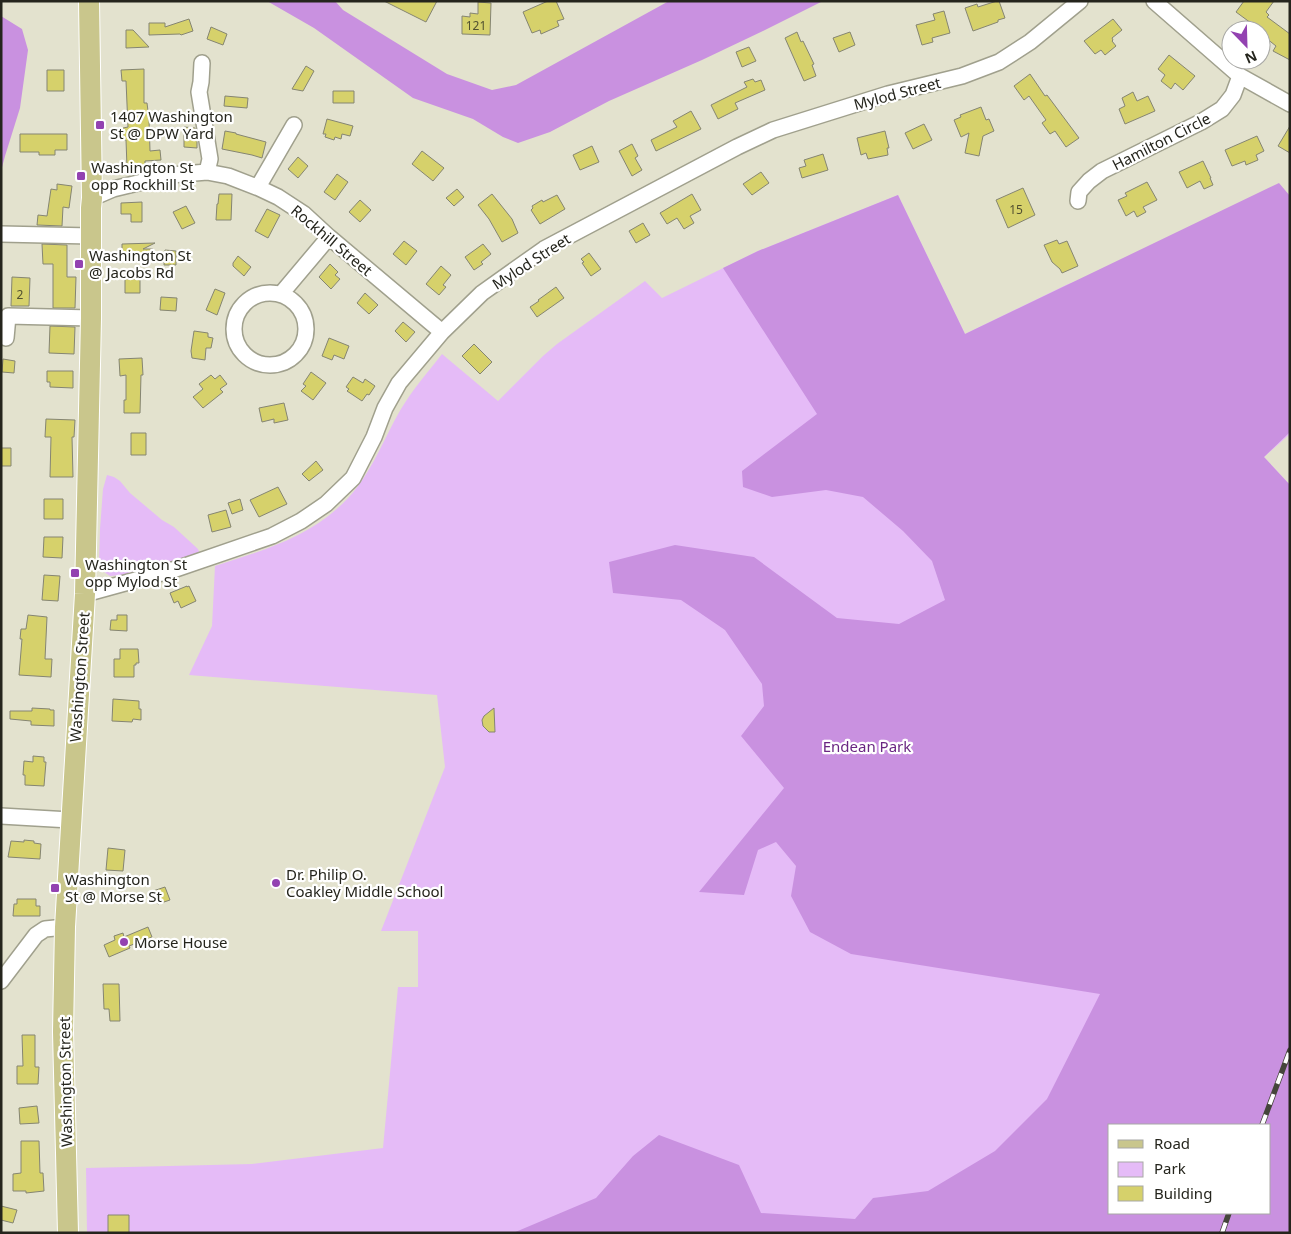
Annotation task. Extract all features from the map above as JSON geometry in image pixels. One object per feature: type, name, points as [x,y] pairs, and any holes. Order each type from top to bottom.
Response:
[{"type":"main road","name":"Washington Street","points":[[68,1233],[64,1032],[65,927],[84,594],[91,318],[90,208],[92,198],[89,1]]},
{"type":"street","name":"Mylod Street","points":[[84,594],[176,569],[272,536],[301,521],[326,504],[353,478],[374,437],[384,408],[399,383],[442,332],[482,293],[544,249],[729,151],[774,130],[888,94],[962,76],[999,62],[1030,42],[1080,1]]},
{"type":"street","points":[[1154,1],[1240,76],[1290,104]]},
{"type":"street","points":[[202,63],[199,92],[210,159],[207,172]]},
{"type":"street","name":"Hamilton Circle","points":[[1078,201],[1079,192],[1102,171],[1201,122],[1222,109],[1233,95],[1240,76]]},
{"type":"street","points":[[258,187],[294,125]]},
{"type":"street","name":"Rockhill Street","points":[[92,198],[113,189],[171,174],[207,172],[228,176],[258,187],[304,214],[328,237],[442,332]]},
{"type":"street","points":[[1,234],[91,236]]},
{"type":"street","points":[[281,294],[328,237]]},
{"type":"street","points":[[268,293],[281,294],[291,299],[300,308],[305,318],[307,329],[305,340],[300,351],[292,359],[282,364],[270,366],[258,364],[247,358],[239,349],[234,337],[237,312],[245,302],[256,296],[268,293]]},
{"type":"street","points":[[6,338],[8,316],[91,318]]},
{"type":"street","points":[[1,816],[70,820]]},
{"type":"street","points":[[1,982],[36,935],[45,928],[65,927]]},
{"type":"green space","points":[[267,1],[335,1],[343,10],[447,74],[492,90],[516,85],[669,1],[823,1],[702,60],[609,101],[550,132],[518,143],[503,137],[473,119],[413,98],[314,28]]},
{"type":"green space","points":[[1,16],[22,29],[28,50],[20,108],[1,171]]},
{"type":"green space","points":[[1279,183],[1290,196],[1290,432],[1264,457],[1290,485],[1290,1233],[513,1233],[596,1198],[633,1156],[659,1135],[739,1165],[761,1213],[855,1219],[873,1198],[928,1191],[995,1151],[1047,1099],[1100,994],[851,954],[810,932],[791,896],[796,866],[776,842],[758,850],[744,895],[699,892],[784,788],[741,736],[764,706],[762,684],[725,630],[681,600],[613,593],[609,562],[675,545],[754,557],[837,618],[899,624],[945,600],[932,561],[903,531],[863,497],[826,490],[772,497],[743,487],[742,471],[817,414],[723,268],[758,251],[898,195],[965,334]]},
{"type":"green space","name":"Endean Park","points":[[898,195],[965,334],[1066,285],[1290,196],[1290,434],[1264,457],[1290,485],[1110,1124],[1108,1124],[1108,1214],[1173,1233],[87,1233],[86,1168],[252,1164],[383,1148],[398,987],[418,987],[418,931],[381,931],[445,767],[437,695],[189,675],[212,626],[215,566],[269,548],[303,532],[335,511],[349,497],[364,477],[406,402],[442,354],[498,401],[557,344],[645,281],[662,298],[758,251]]},
{"type":"green space","points":[[107,475],[120,481],[130,493],[162,520],[174,527],[199,552],[181,559],[122,575],[110,576],[104,572],[99,565],[100,529],[103,489]]},
{"type":"building","points":[[384,1],[437,1],[426,22]]},
{"type":"building","points":[[548,1],[556,1],[564,19],[557,21],[559,26],[541,34],[540,30],[532,33],[523,12]]},
{"type":"building","points":[[999,1],[1005,18],[973,31],[965,8],[977,4],[978,7]]},
{"type":"building","points":[[1244,1],[1274,1],[1266,12],[1269,15],[1267,17],[1290,34],[1290,60],[1273,51],[1276,46],[1271,42],[1271,20],[1247,20],[1236,12]]},
{"type":"building","points":[[478,2],[491,3],[490,35],[462,34],[462,16],[470,17],[470,13],[478,14]]},
{"type":"building","points":[[944,11],[950,33],[932,38],[933,42],[922,45],[916,25],[935,20],[933,14]]},
{"type":"building","points":[[189,19],[193,31],[181,35],[149,35],[149,23],[165,23],[165,27]]},
{"type":"building","points":[[1113,19],[1122,30],[1112,38],[1116,46],[1105,55],[1101,50],[1095,54],[1084,41]]},
{"type":"building","points":[[211,27],[227,34],[223,45],[207,39]]},
{"type":"building","points":[[126,30],[133,30],[149,47],[126,48]]},
{"type":"building","points":[[797,32],[814,64],[812,65],[816,76],[804,81],[785,38]]},
{"type":"building","points":[[850,32],[855,45],[839,52],[833,38]]},
{"type":"building","points":[[749,47],[756,61],[742,67],[736,52]]},
{"type":"building","points":[[1169,55],[1195,76],[1183,90],[1175,83],[1171,89],[1161,81],[1165,75],[1158,69]]},
{"type":"building","points":[[306,66],[314,71],[303,91],[292,89]]},
{"type":"building","points":[[144,69],[144,103],[147,103],[149,119],[150,151],[160,150],[161,160],[145,161],[145,167],[127,167],[126,140],[123,140],[123,128],[128,127],[126,81],[122,81],[121,70]]},
{"type":"building","points":[[47,70],[64,70],[64,91],[47,91]]},
{"type":"building","points":[[1030,74],[1079,138],[1066,147],[1055,131],[1050,134],[1042,123],[1046,120],[1029,96],[1024,100],[1014,86]]},
{"type":"building","points":[[753,79],[755,82],[761,80],[765,90],[735,103],[738,109],[718,119],[711,105],[747,87],[744,82]]},
{"type":"building","points":[[333,91],[354,91],[354,103],[333,103]]},
{"type":"building","points":[[1133,92],[1137,101],[1148,96],[1155,111],[1125,124],[1119,109],[1125,106],[1122,98]]},
{"type":"building","points":[[225,96],[248,98],[247,108],[224,106]]},
{"type":"building","points":[[981,107],[986,120],[989,119],[994,131],[983,136],[979,156],[965,153],[969,133],[961,137],[954,120],[961,117],[960,115]]},
{"type":"building","points":[[691,111],[701,129],[656,151],[651,140],[677,127],[673,121]]},
{"type":"building","points":[[327,119],[353,126],[350,136],[342,134],[341,139],[335,137],[334,140],[325,137],[326,134],[323,134]]},
{"type":"building","points":[[924,124],[932,140],[913,149],[905,133]]},
{"type":"building","points":[[1290,126],[1290,153],[1278,146]]},
{"type":"building","points":[[184,127],[195,128],[197,148],[184,147]]},
{"type":"building","points":[[225,131],[266,142],[262,158],[222,149]]},
{"type":"building","points":[[885,131],[889,148],[887,148],[888,155],[868,159],[866,153],[861,155],[857,138]]},
{"type":"building","points":[[20,134],[67,134],[67,150],[55,150],[55,155],[39,155],[39,152],[20,152]]},
{"type":"building","points":[[1257,136],[1264,151],[1256,155],[1258,160],[1246,165],[1245,161],[1232,166],[1225,150]]},
{"type":"building","points":[[632,144],[638,156],[635,158],[642,170],[632,176],[619,151]]},
{"type":"building","points":[[592,146],[599,162],[580,170],[573,155]]},
{"type":"building","points":[[422,151],[444,168],[433,181],[412,164]]},
{"type":"building","points":[[823,154],[828,170],[802,178],[799,168],[806,166],[804,160]]},
{"type":"building","points":[[298,157],[308,166],[298,178],[288,169]]},
{"type":"building","points":[[1203,161],[1213,185],[1204,189],[1200,181],[1187,188],[1179,172]]},
{"type":"building","points":[[761,172],[769,183],[752,195],[743,184]]},
{"type":"building","points":[[337,174],[348,182],[335,200],[324,192]]},
{"type":"building","points":[[1147,182],[1157,200],[1143,207],[1146,212],[1137,217],[1134,211],[1126,216],[1118,200],[1127,196],[1125,193]]},
{"type":"building","points":[[57,184],[72,186],[69,208],[63,207],[62,226],[37,225],[38,215],[47,216],[51,189],[57,190]]},
{"type":"building","points":[[1023,188],[1035,215],[1008,228],[996,200]]},
{"type":"building","points":[[457,189],[464,197],[454,206],[446,198]]},
{"type":"building","points":[[219,194],[232,194],[231,220],[216,220]]},
{"type":"building","points":[[492,194],[512,219],[518,233],[502,242],[489,219],[478,205]]},
{"type":"building","points":[[692,194],[701,210],[690,216],[694,223],[684,229],[677,218],[667,224],[660,213]]},
{"type":"building","points":[[557,195],[565,209],[540,224],[531,210],[532,206]]},
{"type":"building","points":[[360,200],[371,210],[360,222],[349,212]]},
{"type":"building","points":[[142,202],[142,222],[131,222],[131,214],[121,214],[121,203]]},
{"type":"building","points":[[186,206],[195,223],[182,229],[173,212]]},
{"type":"building","points":[[267,209],[280,215],[268,238],[255,231]]},
{"type":"building","points":[[643,223],[650,235],[636,243],[629,231]]},
{"type":"building","points":[[1057,240],[1059,244],[1067,241],[1078,266],[1062,273],[1052,262],[1044,245]]},
{"type":"building","points":[[404,241],[417,251],[406,265],[393,254]]},
{"type":"building","points":[[155,243],[143,249],[153,249],[152,257],[126,258],[122,260],[122,244]]},
{"type":"building","points":[[42,244],[67,245],[67,277],[76,277],[75,308],[53,308],[53,264],[43,264]]},
{"type":"building","points":[[483,244],[491,254],[481,262],[483,264],[474,270],[465,257]]},
{"type":"building","points":[[165,250],[176,251],[176,265],[164,265]]},
{"type":"building","points":[[589,253],[601,269],[591,276],[581,259]]},
{"type":"building","points":[[238,256],[251,267],[244,276],[233,266]]},
{"type":"building","points":[[330,264],[338,272],[335,275],[340,279],[331,289],[319,277]]},
{"type":"building","points":[[441,266],[451,275],[443,285],[446,287],[439,295],[426,284]]},
{"type":"building","points":[[12,277],[30,278],[29,306],[11,306]]},
{"type":"building","points":[[125,279],[140,279],[140,293],[125,293]]},
{"type":"building","points":[[556,287],[564,298],[537,317],[530,307]]},
{"type":"building","points":[[215,289],[225,293],[217,315],[206,310]]},
{"type":"building","points":[[365,293],[378,305],[369,314],[357,303]]},
{"type":"building","points":[[161,297],[177,298],[176,311],[160,310]]},
{"type":"building","points":[[403,322],[415,332],[406,342],[395,331]]},
{"type":"building","points":[[50,326],[75,327],[74,354],[49,353]]},
{"type":"building","points":[[194,331],[208,333],[208,337],[213,338],[211,348],[206,348],[205,360],[192,358],[191,351]]},
{"type":"building","points":[[329,338],[349,346],[344,359],[334,355],[332,360],[322,356]]},
{"type":"building","points":[[474,344],[492,362],[480,374],[462,356]]},
{"type":"building","points":[[142,358],[143,375],[141,375],[140,413],[124,413],[126,375],[120,376],[119,359]]},
{"type":"building","points":[[3,359],[15,361],[14,373],[2,372]]},
{"type":"building","points":[[47,371],[73,371],[73,388],[50,387],[50,382],[47,382]]},
{"type":"building","points":[[311,372],[326,383],[313,400],[301,391],[306,386],[303,384]]},
{"type":"building","points":[[211,375],[215,379],[220,375],[227,384],[220,389],[223,392],[203,408],[193,397],[203,389],[199,384]]},
{"type":"building","points":[[353,377],[363,383],[365,379],[375,386],[362,401],[347,391],[349,389],[346,387]]},
{"type":"building","points":[[284,403],[288,420],[274,423],[274,419],[262,422],[259,408]]},
{"type":"building","points":[[46,419],[75,420],[74,437],[72,437],[73,477],[50,477],[51,437],[45,437]]},
{"type":"building","points":[[131,433],[146,433],[146,455],[131,455]]},
{"type":"building","points":[[1,448],[11,448],[11,466],[1,466]]},
{"type":"building","points":[[316,461],[323,470],[309,481],[302,474]]},
{"type":"building","points":[[278,487],[287,504],[259,517],[250,500]]},
{"type":"building","points":[[44,499],[63,499],[63,519],[44,519]]},
{"type":"building","points":[[240,499],[243,510],[232,514],[228,503]]},
{"type":"building","points":[[226,510],[231,527],[212,532],[208,515]]},
{"type":"building","points":[[44,537],[63,537],[62,558],[43,557]]},
{"type":"building","points":[[44,575],[60,576],[58,601],[42,600]]},
{"type":"building","points":[[189,586],[196,601],[181,608],[178,601],[174,603],[170,593]]},
{"type":"building","points":[[28,615],[47,617],[45,659],[52,659],[51,677],[19,675],[21,629],[26,629]]},
{"type":"building","points":[[117,615],[127,615],[127,631],[110,630],[111,620],[117,620]]},
{"type":"building","points":[[120,649],[138,649],[139,663],[134,665],[134,677],[114,677],[114,659],[120,659]]},
{"type":"building","points":[[113,699],[139,701],[141,720],[133,719],[132,722],[112,721]]},
{"type":"building","points":[[32,708],[54,710],[54,726],[31,725],[31,721],[10,719],[10,711],[32,711]]},
{"type":"building","points":[[494,708],[495,732],[489,732],[483,726],[482,720]]},
{"type":"building","points":[[33,756],[44,757],[44,762],[46,762],[44,786],[25,785],[25,775],[23,775],[24,761],[33,762]]},
{"type":"building","points":[[24,840],[41,844],[40,859],[8,857],[11,841],[24,842]]},
{"type":"building","points":[[108,848],[125,850],[123,871],[106,870]]},
{"type":"building","points":[[165,887],[170,900],[158,904],[153,891]]},
{"type":"building","points":[[17,899],[36,899],[36,906],[40,906],[40,916],[13,916],[14,904],[17,904]]},
{"type":"building","name":"Morse House","points":[[148,927],[152,937],[129,946],[130,948],[109,957],[104,945],[115,940],[114,936],[123,933],[124,937]]},
{"type":"building","points":[[103,984],[119,984],[120,1021],[110,1021],[109,1009],[104,1009]]},
{"type":"building","points":[[22,1035],[35,1035],[35,1067],[39,1067],[38,1084],[17,1084],[17,1066],[23,1066]]},
{"type":"building","points":[[37,1106],[39,1123],[20,1124],[19,1108]]},
{"type":"building","points":[[21,1141],[39,1141],[40,1173],[43,1173],[44,1191],[26,1193],[26,1191],[13,1191],[13,1174],[21,1173]]},
{"type":"building","points":[[1,1206],[17,1210],[13,1223],[1,1220]]},
{"type":"building","points":[[108,1215],[129,1215],[129,1233],[108,1233]]},
{"type":"railway","points":[[1262,1124],[1290,1050]]},
{"type":"railway","points":[[1222,1233],[1229,1214]]},
{"type":"place","name":"1407 Washington St @ DPW Yard","points":[[100,125]]},
{"type":"place","name":"Washington St opp Rockhill St","points":[[81,176]]},
{"type":"place","name":"Washington St @ Jacobs Rd","points":[[79,264]]},
{"type":"place","name":"Washington St opp Mylod St","points":[[75,573]]},
{"type":"place","name":"Dr. Philip O. Coakley Middle School","points":[[276,883]]},
{"type":"place","name":"Washington St @ Morse St","points":[[55,888]]},
{"type":"place","name":"Morse House","points":[[124,942]]}]
